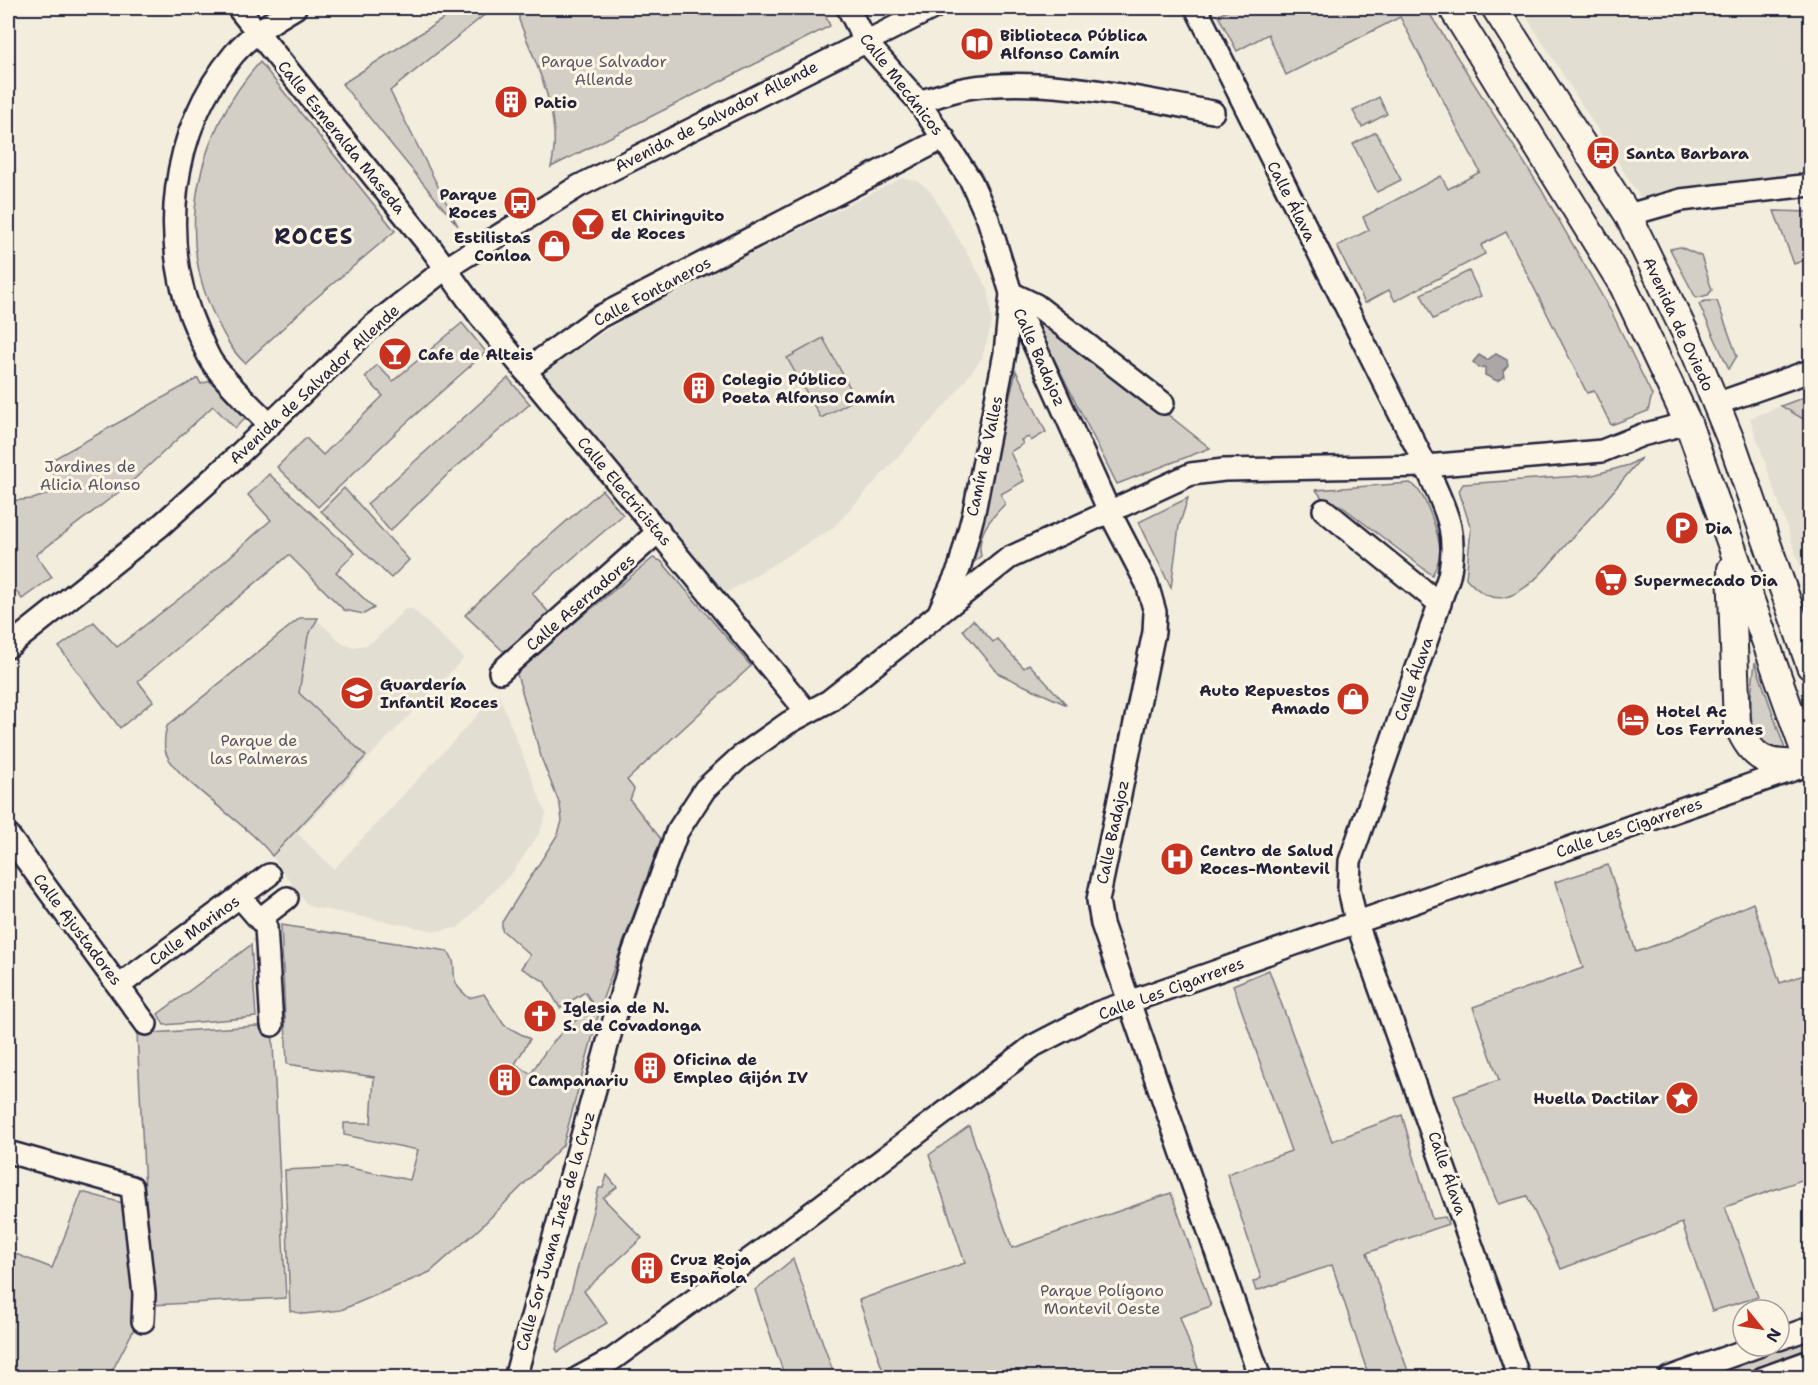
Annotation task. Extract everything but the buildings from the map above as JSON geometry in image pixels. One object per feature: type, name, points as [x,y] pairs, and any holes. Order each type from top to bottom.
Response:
[{"type":"main road","name":"Avenida de Oviedo","points":[[1452,8],[1623,286],[1688,423],[1810,765],[1775,763],[1761,758],[1747,747],[1737,724],[1729,538]]},
{"type":"main road","name":"Avenida de Oviedo","points":[[1495,8],[1628,215],[1695,353],[1716,404],[1810,666]]},
{"type":"street","name":"Calle Esmeralda Maseda","points":[[238,8],[445,269]]},
{"type":"street","points":[[270,425],[213,364],[189,314],[176,260],[176,195],[187,135],[203,100],[234,55],[257,31],[295,8]]},
{"type":"street","name":"Calle Mecánicos","points":[[848,8],[865,41],[919,102],[971,182],[988,219],[1011,293]]},
{"type":"street","name":"Avenida de Salvador Allende","points":[[8,647],[160,526],[270,425],[371,327],[445,269],[579,186],[933,8]]},
{"type":"street","name":"Calle Álava","points":[[1196,8],[1426,466],[1450,521],[1454,541],[1449,576],[1350,861],[1349,889],[1356,921],[1519,1377]]},
{"type":"street","points":[[919,102],[966,88],[998,85],[1084,90],[1213,112]]},
{"type":"street","name":"Calle Fontaneros","points":[[525,371],[598,317],[944,138]]},
{"type":"street","points":[[1628,215],[1681,200],[1810,185]]},
{"type":"street","name":"Calle Electricistas","points":[[445,269],[525,371],[807,712]]},
{"type":"street","points":[[1011,293],[1036,304],[1163,403]]},
{"type":"street","name":"Calle Badajoz","points":[[1011,293],[1109,511],[1148,584],[1155,612],[1154,632],[1098,900],[1102,924],[1260,1377]]},
{"type":"street","name":"Camín de Valles","points":[[939,614],[959,569],[974,512],[1005,353],[1011,293]]},
{"type":"street","points":[[1716,404],[1810,371]]},
{"type":"street","points":[[1426,466],[1602,451],[1642,435],[1688,423]]},
{"type":"street","name":"Calle Sor Juana Inés de la Cruz","points":[[515,1377],[631,959],[677,832],[705,789],[740,757],[807,712],[829,701],[1009,558],[1191,474],[1224,470],[1426,466]]},
{"type":"street","points":[[1324,510],[1440,604]]},
{"type":"street","name":"Calle Aserradores","points":[[500,672],[659,531]]},
{"type":"street","name":"Calle Les Cigarreres","points":[[578,1377],[613,1359],[1033,1046],[1128,1000],[1810,765]]},
{"type":"street","name":"Calle Ajustadores","points":[[8,835],[120,985],[146,1024]]},
{"type":"street","name":"Calle Marinos","points":[[120,985],[269,875]]},
{"type":"street","points":[[240,897],[266,927],[272,1025]]},
{"type":"street","points":[[260,919],[287,898]]},
{"type":"street","points":[[8,1152],[132,1187],[144,1294],[142,1321]]},
{"type":"street","points":[[1791,1335],[1810,1328]]},
{"type":"street","points":[[1669,1377],[1731,1355]]},
{"type":"street","points":[[1763,1377],[1810,1361]]},
{"type":"shaded area","points":[[1521,8],[1810,8],[1810,177],[1652,199],[1640,197]]},
{"type":"shaded area","points":[[902,178],[918,181],[931,192],[988,289],[992,323],[982,358],[951,399],[833,528],[723,595],[542,372],[635,312]]},
{"type":"shaded area","points":[[1496,354],[1507,360],[1508,365],[1503,371],[1504,377],[1497,381],[1485,375],[1485,367],[1479,368],[1473,362],[1479,355],[1487,360]]},
{"type":"shaded area","points":[[1781,406],[1810,423],[1810,595],[1750,418]]},
{"type":"shaded area","points":[[405,609],[413,609],[464,658],[297,833],[334,869],[498,693],[546,814],[540,832],[513,872],[458,928],[435,931],[312,907],[305,902],[272,856],[365,756],[299,693],[308,636],[317,620],[343,644],[353,647],[366,645],[376,639]]},
{"type":"green space","points":[[460,8],[493,8],[390,91],[458,226],[342,84]]},
{"type":"green space","name":"Parque Salvador Allende","points":[[519,8],[822,8],[830,26],[551,167],[554,130],[551,111],[540,73],[519,20]]},
{"type":"green space","points":[[1233,8],[1426,8],[1541,189],[1613,315],[1652,395],[1648,411],[1611,425],[1594,391],[1587,393],[1506,232],[1481,245],[1485,254],[1395,301],[1389,290],[1365,303],[1337,246],[1369,230],[1363,217],[1441,176],[1448,189],[1480,172],[1400,17],[1286,75],[1268,34],[1237,51],[1218,15]]},
{"type":"green space","points":[[260,62],[395,231],[310,303],[245,363],[226,338],[204,288],[196,254],[195,220],[198,186],[207,152],[238,90]]},
{"type":"green space","points":[[1379,97],[1387,114],[1362,127],[1353,111]]},
{"type":"green space","points":[[1376,132],[1401,180],[1377,192],[1353,144]]},
{"type":"green space","points":[[1774,211],[1810,212],[1810,258],[1794,264]]},
{"type":"green space","points":[[1680,247],[1701,256],[1712,290],[1708,295],[1696,298],[1670,249]]},
{"type":"green space","points":[[1469,271],[1481,296],[1433,319],[1421,294]]},
{"type":"green space","points":[[1705,301],[1717,301],[1737,356],[1729,369],[1699,304]]},
{"type":"green space","points":[[1036,317],[1051,322],[1210,448],[1117,484],[1034,319]]},
{"type":"green space","points":[[462,323],[486,352],[405,424],[318,507],[277,467],[306,438],[323,455],[383,396],[365,377],[377,365],[393,381]]},
{"type":"green space","points":[[823,338],[856,399],[821,418],[787,358]]},
{"type":"green space","points":[[1016,371],[1046,432],[1031,441],[1029,437],[1021,440],[1023,444],[1010,452],[1024,481],[1001,494],[1005,504],[986,527],[981,541],[981,556],[970,566]]},
{"type":"green space","name":"Jardines de Alicia Alonso","points":[[198,378],[201,384],[210,381],[245,418],[235,428],[213,406],[128,485],[36,555],[52,577],[22,599],[8,580],[8,501],[33,499],[60,490],[48,462]]},
{"type":"green space","points":[[508,378],[530,404],[447,475],[390,531],[367,504]]},
{"type":"green space","points":[[1810,395],[1810,423],[1781,406]]},
{"type":"green space","points":[[1641,458],[1545,569],[1522,589],[1507,597],[1493,597],[1476,588],[1466,578],[1471,529],[1459,491],[1463,484],[1593,475],[1629,465]]},
{"type":"green space","points":[[269,474],[355,553],[336,572],[374,608],[364,614],[344,610],[289,555],[138,681],[153,701],[120,728],[59,647],[94,622],[117,647],[207,577],[271,520],[248,495]]},
{"type":"green space","points":[[1410,483],[1421,494],[1431,514],[1437,536],[1440,555],[1432,575],[1340,505],[1326,503],[1316,490]]},
{"type":"green space","points":[[344,488],[409,560],[391,578],[321,511]]},
{"type":"green space","points":[[602,490],[623,515],[532,593],[550,614],[509,649],[503,651],[465,615],[520,562]]},
{"type":"green space","points":[[1188,498],[1179,526],[1171,588],[1139,522]]},
{"type":"green space","points":[[653,558],[661,561],[751,666],[627,780],[634,789],[630,800],[661,839],[603,998],[563,1145],[478,1230],[430,1272],[341,1310],[304,1314],[290,1311],[285,1170],[345,1167],[410,1180],[418,1150],[344,1135],[344,1123],[371,1123],[374,1077],[287,1064],[281,925],[447,951],[452,959],[458,987],[469,998],[484,994],[504,1025],[530,1039],[515,1064],[531,1074],[558,1036],[595,1007],[585,992],[560,1008],[544,981],[521,968],[530,955],[502,930],[502,922],[558,834],[562,821],[560,805],[542,760],[516,671]]},
{"type":"green space","name":"Parque de las Palmeras","points":[[300,618],[318,618],[308,636],[299,693],[366,756],[272,856],[247,830],[181,774],[170,761],[165,750],[165,735],[167,726]]},
{"type":"green space","points":[[973,620],[993,642],[997,639],[1024,668],[1029,664],[1067,705],[999,674],[963,630]]},
{"type":"green space","points":[[1755,662],[1785,749],[1770,745],[1760,738],[1754,728],[1751,703]]},
{"type":"green space","points":[[1608,865],[1636,952],[1670,940],[1753,903],[1780,983],[1810,973],[1810,1177],[1725,1207],[1758,1297],[1731,1298],[1731,1305],[1712,1311],[1682,1223],[1561,1269],[1527,1196],[1498,1204],[1454,1096],[1499,1080],[1473,1007],[1583,968],[1555,882]]},
{"type":"green space","points":[[251,945],[256,1017],[164,1025],[158,1014]]},
{"type":"green space","points":[[1269,970],[1332,1141],[1402,1115],[1432,1219],[1445,1217],[1448,1224],[1367,1253],[1410,1377],[1369,1377],[1332,1265],[1256,1291],[1253,1282],[1261,1278],[1227,1174],[1291,1151],[1233,985]]},
{"type":"green space","points":[[272,1025],[286,1298],[151,1305],[137,1034]]},
{"type":"green space","name":"Parque Polígono Montevil Oeste","points":[[969,1126],[1012,1248],[1171,1193],[1211,1306],[1180,1317],[1201,1377],[885,1377],[859,1300],[965,1263],[929,1155]]},
{"type":"green space","points":[[607,1175],[617,1187],[603,1198],[642,1238],[584,1291],[607,1323],[558,1352],[556,1349],[599,1188],[603,1188]]},
{"type":"green space","points":[[82,1192],[123,1203],[139,1301],[137,1323],[109,1377],[8,1377],[8,1251],[52,1268]]},
{"type":"green space","points":[[793,1259],[835,1377],[785,1377],[755,1290]]},
{"type":"green space","points":[[1810,1339],[1810,1355],[1746,1377],[1701,1378],[1757,1358],[1791,1358],[1791,1346]]},
{"type":"place","name":"Biblioteca Pública Alfonso Camín","points":[[977,44]]},
{"type":"place","name":"Patio","points":[[511,102]]},
{"type":"place","name":"Santa Barbara","points":[[1603,153]]},
{"type":"place","name":"Parque Roces","points":[[520,203]]},
{"type":"place","name":"El Chiringuito de Roces","points":[[588,224]]},
{"type":"place","name":"Estilistas Conloa","points":[[554,246]]},
{"type":"place","name":"Cafe de Alteis","points":[[395,354]]},
{"type":"place","name":"Colegio Público Poeta Alfonso Camín","points":[[699,388]]},
{"type":"place","name":"Dia","points":[[1682,528]]},
{"type":"place","name":"Supermecado Dia","points":[[1611,580]]},
{"type":"place","name":"Guardería Infantil Roces","points":[[357,693]]},
{"type":"place","name":"Auto Repuestos Amado","points":[[1353,699]]},
{"type":"place","name":"Hotel Ac Los Ferranes","points":[[1633,720]]},
{"type":"place","name":"Centro de Salud Roces-Montevil","points":[[1177,859]]},
{"type":"place","name":"Iglesia de N. S. de Covadonga","points":[[540,1016]]},
{"type":"place","name":"Oficina de Empleo Gijón IV","points":[[650,1068]]},
{"type":"place","name":"Campanariu","points":[[505,1080]]},
{"type":"place","name":"Huella Dactilar","points":[[1682,1098]]},
{"type":"place","name":"Cruz Roja Española","points":[[647,1268]]},
{"type":"district","name":"ROCES","points":[[314,236]]}]
